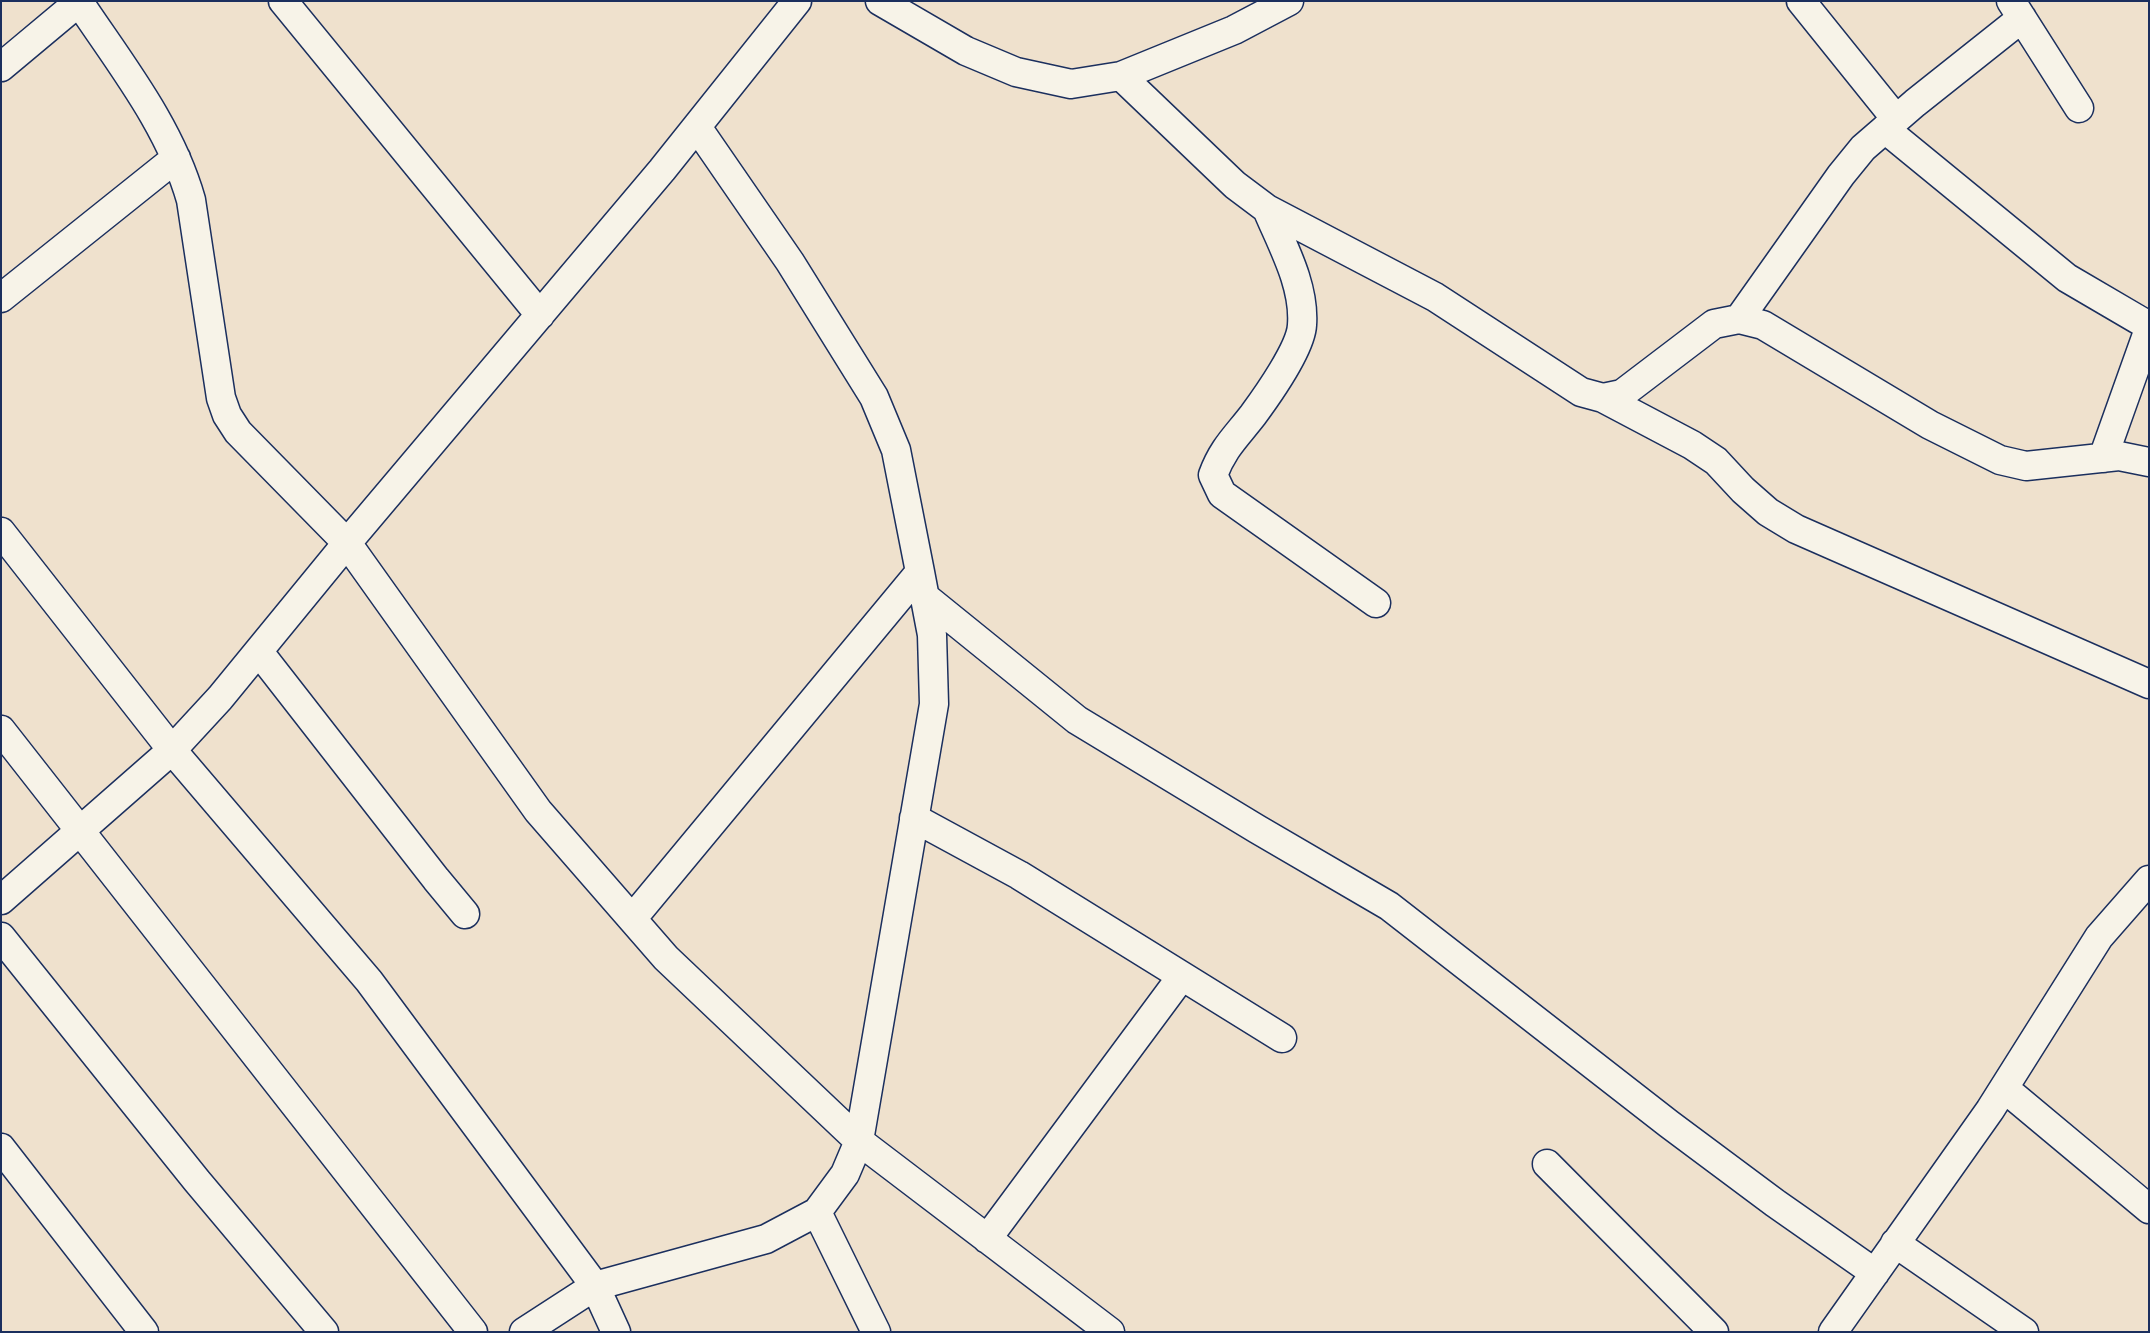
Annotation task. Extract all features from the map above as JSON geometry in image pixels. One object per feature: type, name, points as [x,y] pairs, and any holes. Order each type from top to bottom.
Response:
[{"type":"street","points":[[283,1],[540,315]]},
{"type":"street","points":[[1,900],[82,831],[172,750],[259,652],[347,543],[697,127],[797,1]]},
{"type":"street","points":[[880,1],[966,51],[1016,72],[1071,84],[1121,76],[1234,30],[1289,1]]},
{"type":"street","points":[[1801,1],[1890,124],[2067,278],[2149,328],[2103,458]]},
{"type":"street","points":[[1,67],[79,2],[160,122],[183,172],[191,200],[221,398],[227,415],[238,432],[347,543],[538,811],[666,958],[859,1141],[1110,1332]]},
{"type":"street","points":[[1738,319],[1841,175],[1863,148],[2016,10],[2079,108]]},
{"type":"street","points":[[1121,76],[1235,185],[1267,209],[1435,297],[1581,392],[1603,398],[1692,445],[1716,461],[1743,490],[1768,512],[1796,529],[2149,684]]},
{"type":"street","points":[[524,1332],[596,1286],[766,1239],[817,1212],[845,1174],[859,1141],[934,704],[932,635],[896,450],[874,396],[790,262],[697,127]]},
{"type":"street","points":[[1,298],[176,158]]},
{"type":"street","points":[[1267,209],[1296,280],[1302,306],[1302,326],[1296,348],[1254,414],[1220,455],[1213,475],[1222,494],[1376,603]]},
{"type":"street","points":[[1603,398],[1622,394],[1714,324],[1738,319],[1763,326],[1930,425],[2000,460],[2026,466],[2119,456],[2149,462]]},
{"type":"street","points":[[1,532],[172,750],[369,981],[596,1286],[616,1332]]},
{"type":"street","points":[[632,918],[922,584]]},
{"type":"street","points":[[922,584],[1078,720],[1257,829],[1389,906],[1669,1124],[1875,1273]]},
{"type":"street","points":[[259,652],[436,879],[466,914]]},
{"type":"street","points":[[1,730],[473,1332]]},
{"type":"street","points":[[914,818],[1019,875],[1282,1038]]},
{"type":"street","points":[[1833,1332],[2004,1088],[2099,937],[2145,891]]},
{"type":"street","points":[[1,937],[197,1181],[324,1332]]},
{"type":"street","points":[[987,1238],[1182,976]]},
{"type":"street","points":[[2004,1088],[2149,1209]]},
{"type":"street","points":[[1,1148],[144,1332]]},
{"type":"street","points":[[1547,1164],[1714,1332]]},
{"type":"street","points":[[817,1212],[876,1332]]},
{"type":"street","points":[[1895,1244],[2024,1332]]}]
